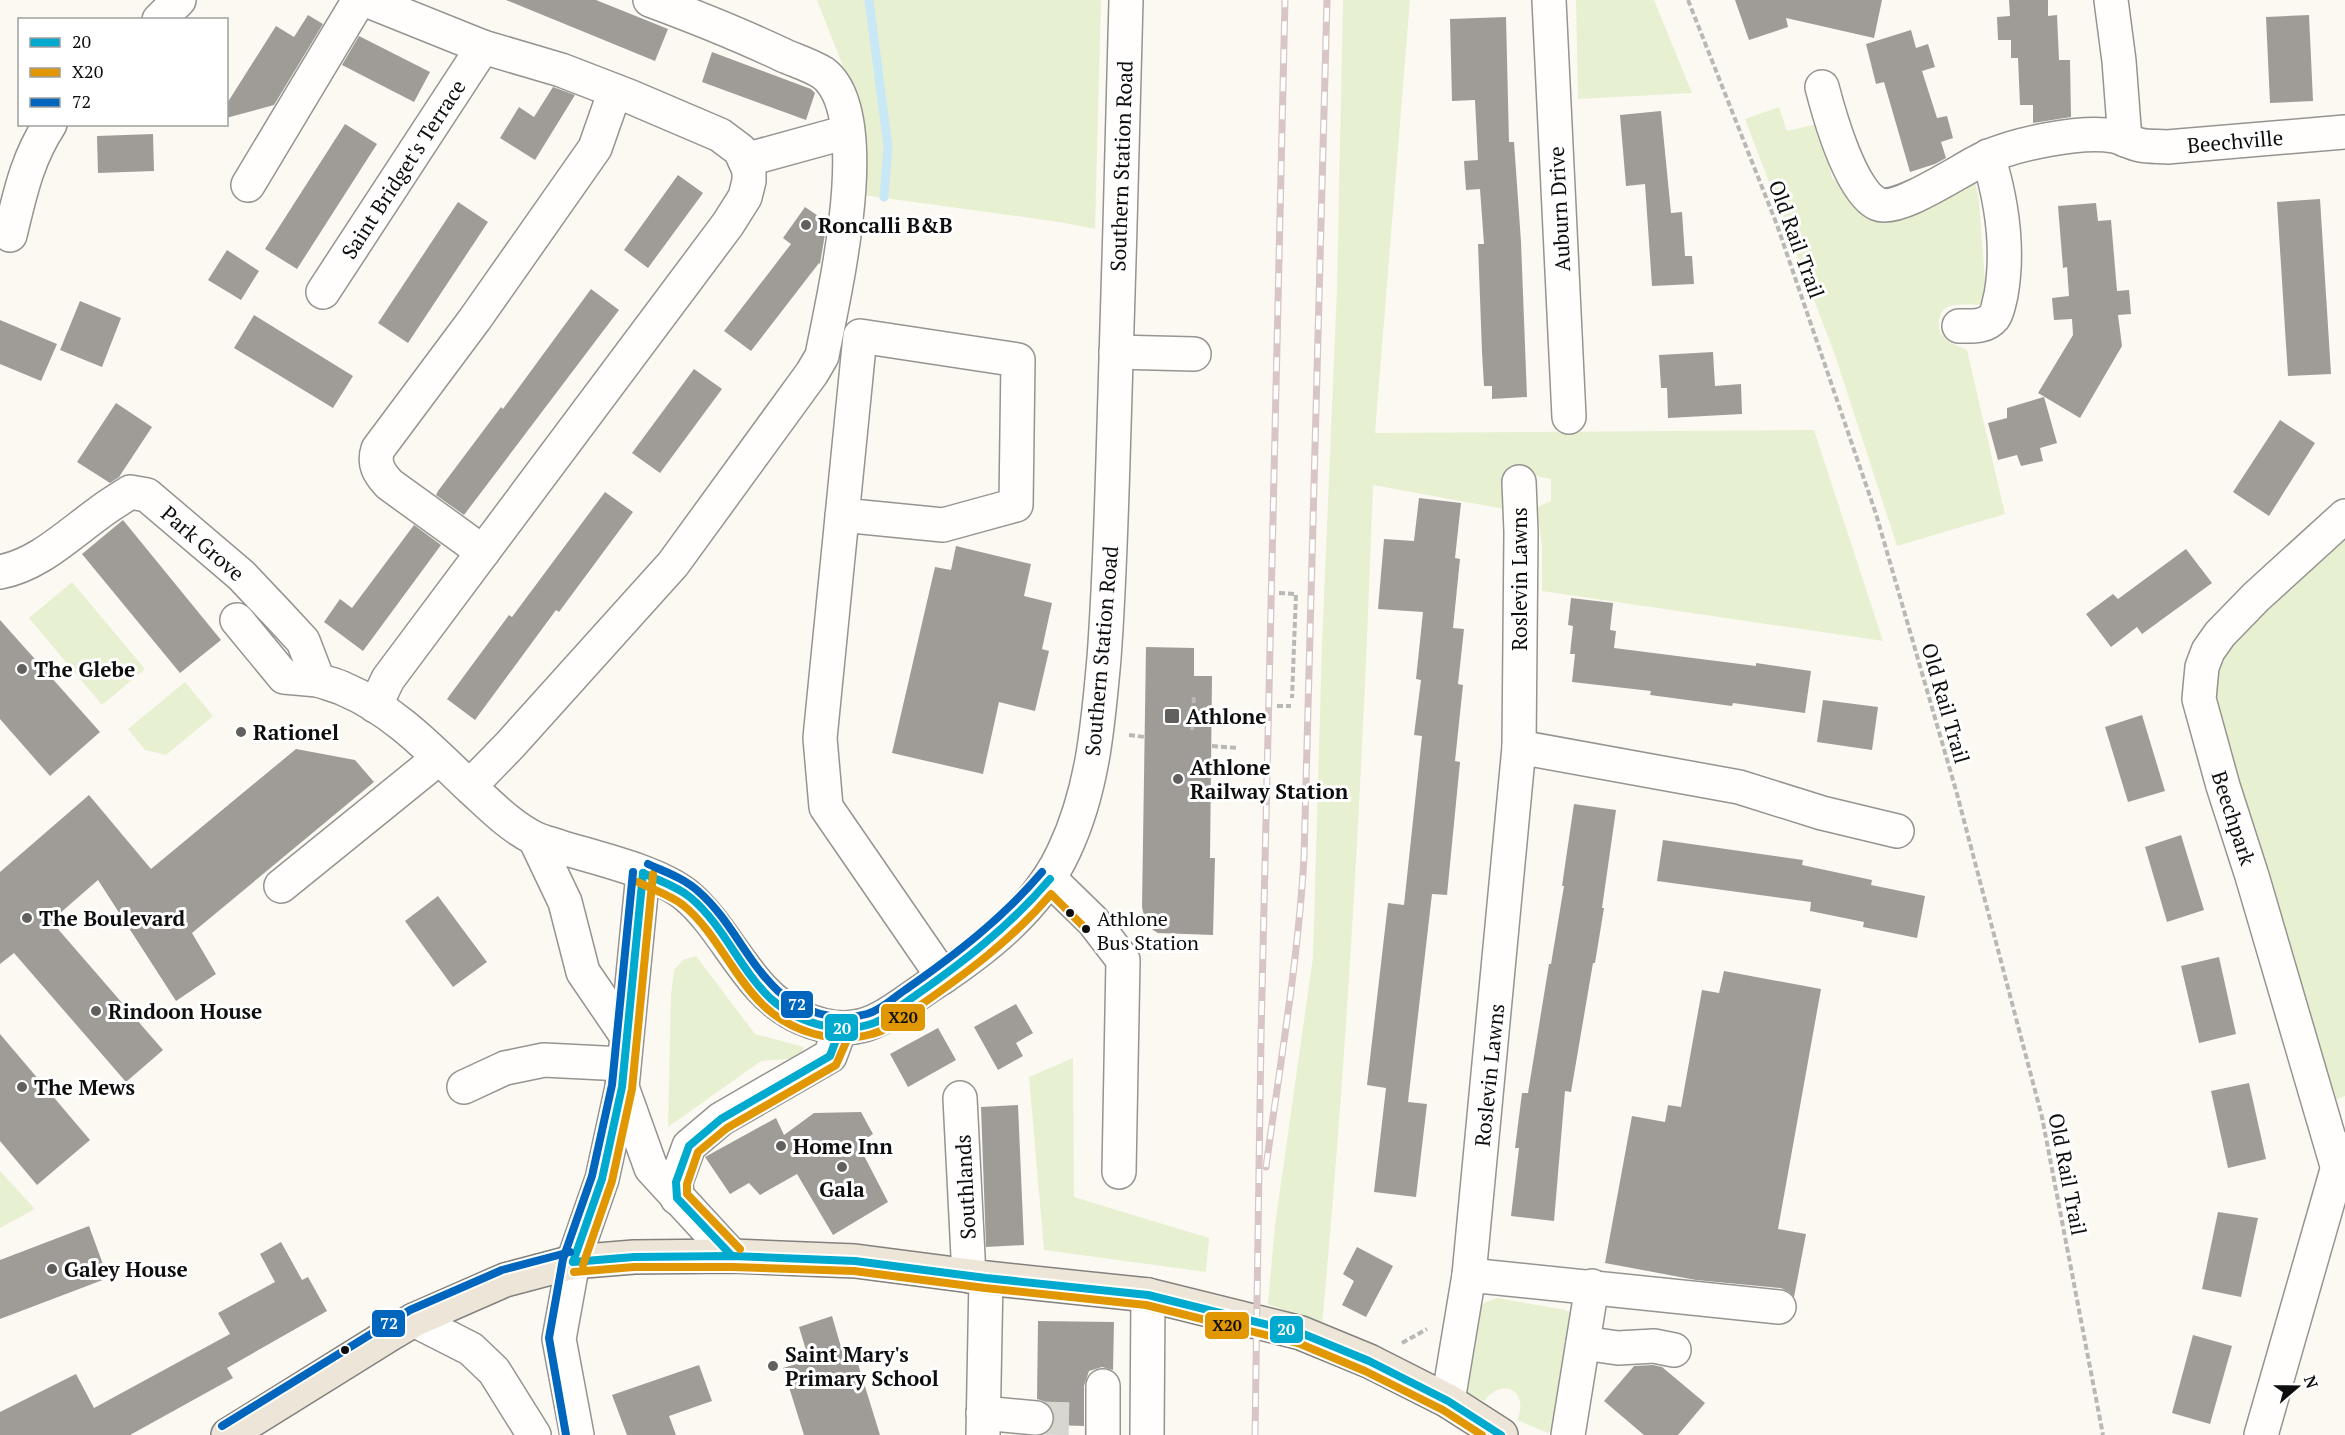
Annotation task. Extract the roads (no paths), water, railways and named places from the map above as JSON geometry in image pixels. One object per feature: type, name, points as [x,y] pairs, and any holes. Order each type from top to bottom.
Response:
[{"type":"main road","points":[[228,1435],[414,1320],[505,1280],[573,1262],[634,1257],[732,1256],[855,1261],[977,1277],[1148,1295],[1301,1333],[1369,1361],[1448,1401],[1501,1435]]},
{"type":"street","points":[[161,18],[179,0]]},
{"type":"street","points":[[470,786],[510,745],[673,564],[822,356],[847,216],[850,152],[842,101],[836,87],[822,73],[738,34],[650,0]]},
{"type":"street","name":"Southern Station Road","points":[[535,839],[643,873],[682,891],[704,912],[761,988],[783,1009],[807,1021],[840,1029],[873,1024],[943,977],[1005,929],[1050,879],[1065,849],[1088,784],[1098,732],[1110,582],[1126,0]]},
{"type":"street","name":"Auburn Drive","points":[[1549,0],[1569,417]]},
{"type":"street","points":[[2111,0],[2119,61],[2125,140]]},
{"type":"street","points":[[248,185],[368,1],[483,47],[561,70],[720,135],[740,150],[749,170],[745,197],[728,224],[388,679],[375,706]]},
{"type":"street","name":"Saint Bridget's Terrace","points":[[323,291],[483,47]]},
{"type":"street","name":"Beechville","points":[[1822,87],[1832,126],[1844,155],[1868,198],[1878,204],[1888,206],[1905,201],[1988,156],[2024,145],[2057,139],[2093,135],[2115,136],[2141,145],[2168,147],[2345,132]]},
{"type":"street","points":[[483,552],[389,484],[379,473],[375,459],[378,449],[475,319],[595,147],[615,91]]},
{"type":"street","points":[[10,235],[30,159],[39,139],[49,126]]},
{"type":"street","points":[[745,160],[847,132]]},
{"type":"street","points":[[1959,326],[1981,325],[1988,322],[1996,315],[2000,299],[2003,231],[2000,203],[1988,156]]},
{"type":"street","points":[[842,515],[943,525],[1016,505],[1018,360],[860,336],[842,515],[820,738],[826,807],[943,977]]},
{"type":"street","points":[[1116,352],[1194,354]]},
{"type":"street","name":"Roslevin Lawns","points":[[1448,1401],[1469,1275],[1519,747],[1521,532],[1519,482]]},
{"type":"street","name":"Park Grove","points":[[0,572],[15,569],[48,551],[130,492],[147,495],[241,575],[303,641],[318,680]]},
{"type":"street","name":"Beechpark","points":[[2261,1435],[2341,1155],[2223,786],[2199,699],[2202,667],[2208,651],[2220,634],[2256,597],[2345,516]]},
{"type":"street","points":[[237,620],[284,677],[318,680],[342,688],[375,706],[409,729],[499,814],[535,839],[565,902],[583,972],[624,1062],[651,1168],[732,1256]]},
{"type":"street","points":[[278,697],[318,680]]},
{"type":"street","points":[[1519,747],[1738,787],[1822,813],[1897,831]]},
{"type":"street","points":[[281,886],[439,758]]},
{"type":"street","points":[[577,1435],[559,1339],[573,1262],[602,1179],[624,1062],[643,873]]},
{"type":"street","points":[[1050,879],[1093,921],[1123,960],[1119,1172]]},
{"type":"street","points":[[677,1198],[676,1182],[688,1146],[721,1119],[830,1056],[840,1029]]},
{"type":"street","points":[[464,1087],[505,1068],[544,1060],[624,1062]]},
{"type":"street","name":"Southlands","points":[[960,1098],[977,1277],[983,1424]]},
{"type":"street","points":[[1469,1275],[1779,1307]]},
{"type":"street","points":[[1568,1435],[1592,1286]]},
{"type":"street","points":[[1147,1435],[1148,1295]]},
{"type":"street","points":[[414,1320],[471,1349],[494,1371],[534,1435]]},
{"type":"street","points":[[1583,1343],[1618,1348],[1654,1346],[1674,1350]]},
{"type":"street","points":[[1098,1425],[1103,1386]]},
{"type":"street","points":[[983,1424],[1036,1418]]},
{"type":"waterway","points":[[869,0],[888,147],[884,197]]},
{"type":"tunnel","points":[[1036,1418],[1088,1419]]},
{"type":"railway","points":[[1255,1435],[1261,1037],[1285,0]]},
{"type":"railway","points":[[1266,1167],[1293,974],[1304,858],[1327,0]]},
{"type":"place","name":"Roncalli B&B","points":[[806,225]]},
{"type":"place","name":"The Glebe","points":[[22,669]]},
{"type":"place","name":"Athlone","points":[[1172,716]]},
{"type":"place","name":"Rationel","points":[[241,732]]},
{"type":"place","name":"Athlone Railway Station","points":[[1178,779]]},
{"type":"place","name":"The Boulevard","points":[[27,918]]},
{"type":"place","name":"Athlone Bus Station","points":[[1086,929]]},
{"type":"place","name":"Rindoon House","points":[[96,1011]]},
{"type":"place","name":"The Mews","points":[[22,1087]]},
{"type":"place","name":"Home Inn","points":[[781,1146]]},
{"type":"place","name":"Gala","points":[[842,1167]]},
{"type":"place","name":"Galey House","points":[[52,1269]]},
{"type":"place","name":"Saint Mary's Primary School","points":[[773,1366]]}]
